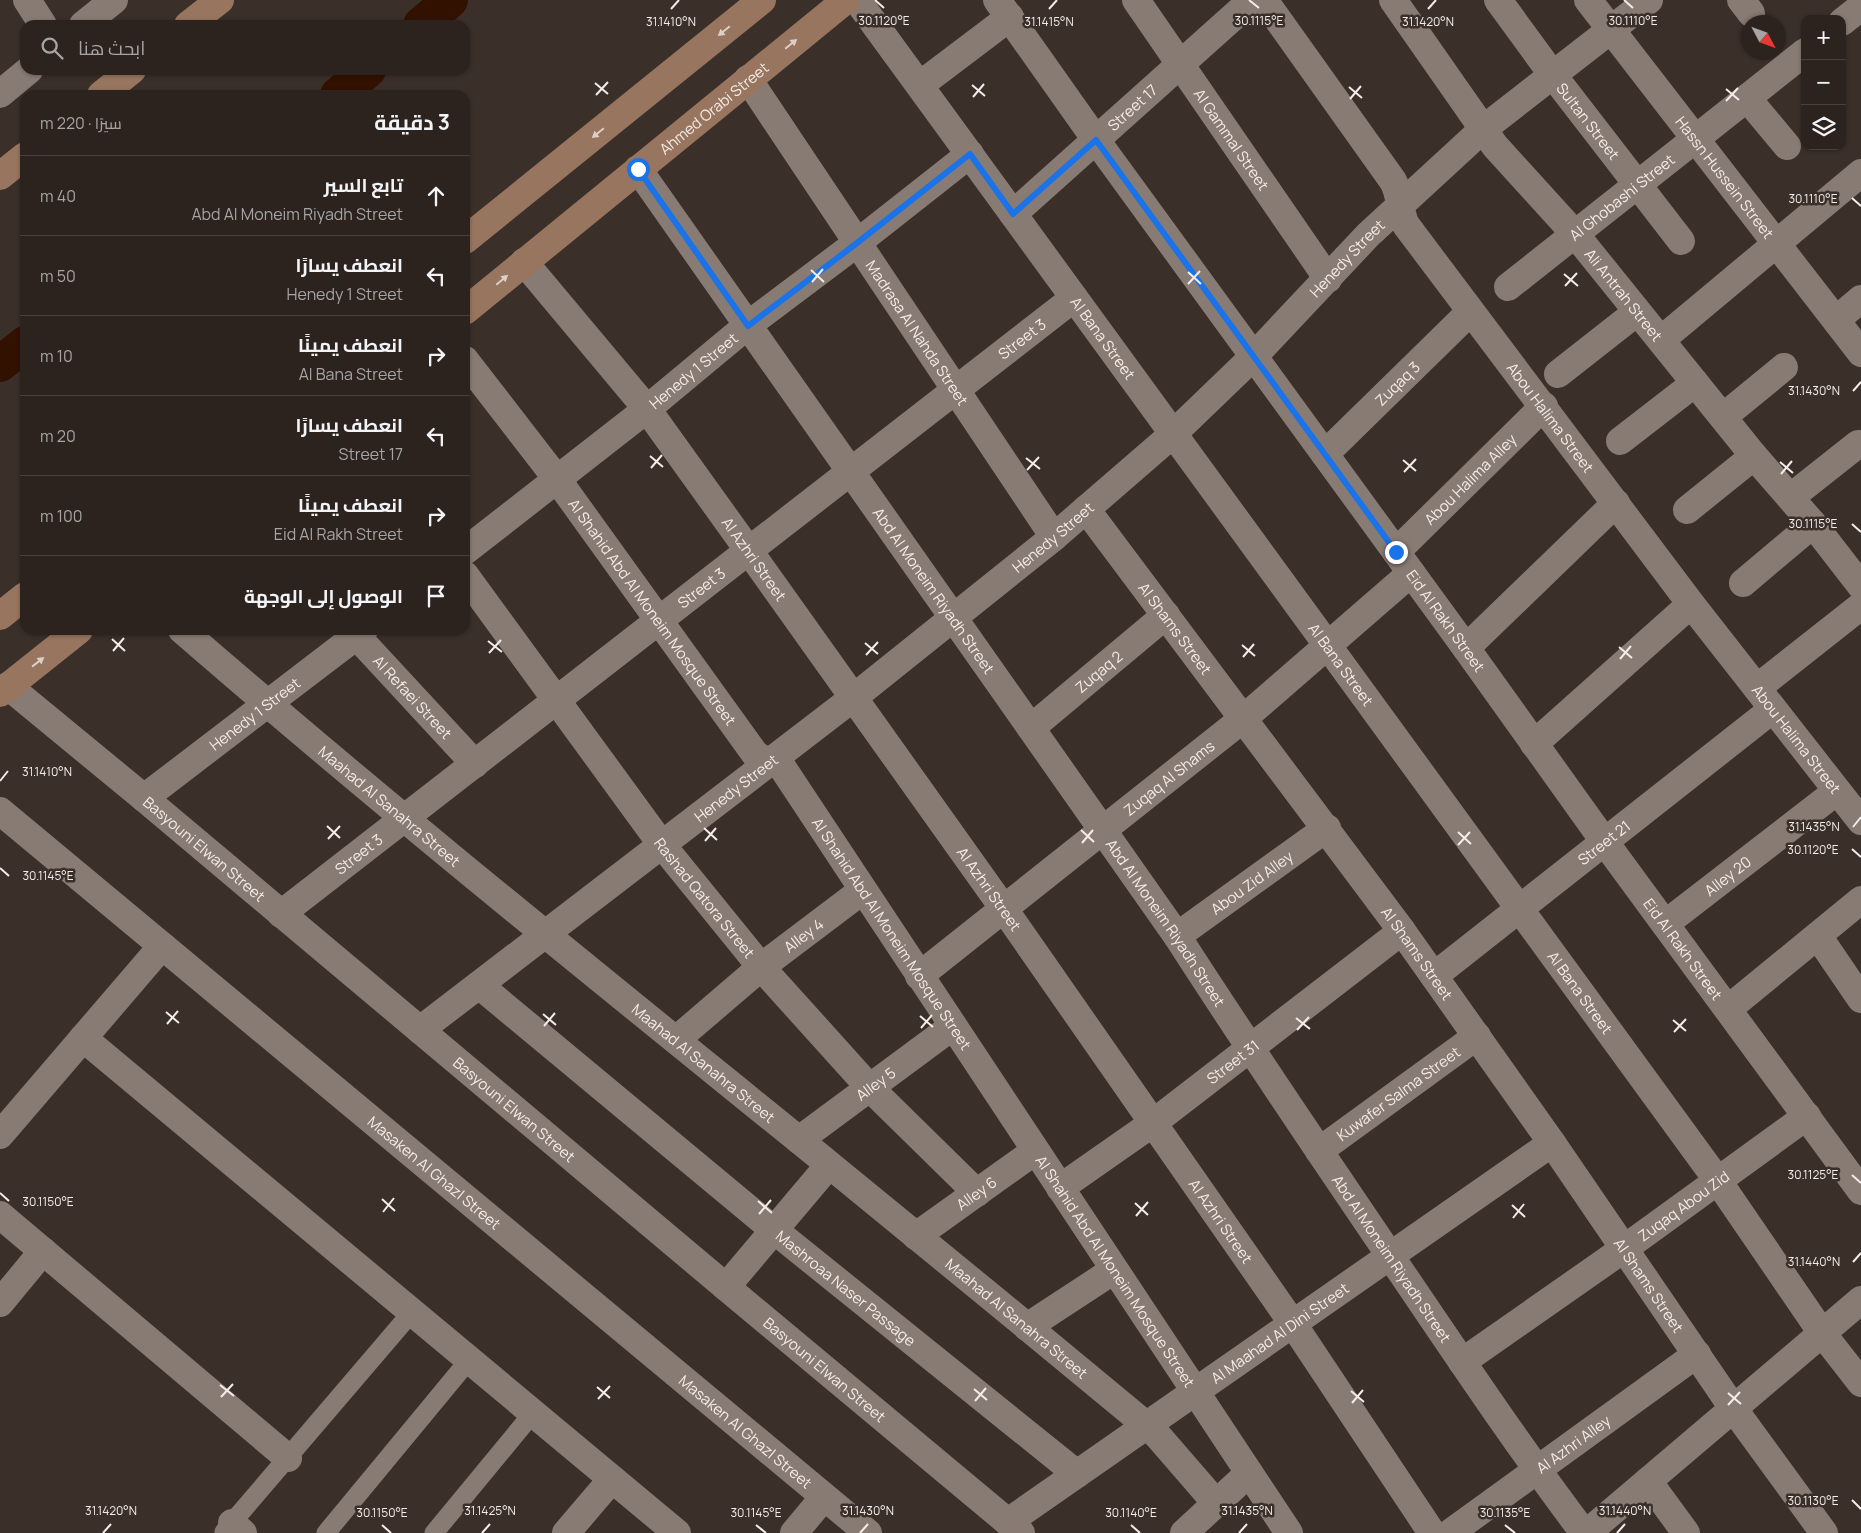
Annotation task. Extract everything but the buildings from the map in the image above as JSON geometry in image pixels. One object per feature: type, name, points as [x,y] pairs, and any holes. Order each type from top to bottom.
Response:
[{"type":"main road","points":[[194,20],[220,0]]},
{"type":"main road","points":[[470,236],[762,0]]},
{"type":"main road","name":"Ahmed Orabi Street","points":[[470,307],[846,0]]},
{"type":"main road","points":[[107,90],[126,75]]},
{"type":"main road","points":[[0,176],[20,160]]},
{"type":"main road","points":[[0,616],[20,600]]},
{"type":"main road","points":[[4,689],[73,635]]},
{"type":"street","points":[[27,0],[40,20]]},
{"type":"street","points":[[89,20],[114,0]]},
{"type":"street","name":"Al Bana Street","points":[[857,0],[1718,1181],[1822,1333],[1861,1383]]},
{"type":"street","name":"Al Gammal Street","points":[[1136,0],[1328,279]]},
{"type":"street","name":"Street 17","points":[[1013,214],[1252,0]]},
{"type":"street","name":"Abou Halima Street","points":[[1264,0],[1393,181],[1399,192],[1400,205],[1406,225],[1470,312],[1544,406],[1691,604],[1861,822]]},
{"type":"street","name":"Ali Antrah Street","points":[[1393,0],[1482,130],[1575,234],[1754,456],[1813,524],[1861,586]]},
{"type":"street","name":"Sultan Street","points":[[1498,0],[1552,74],[1680,241]]},
{"type":"street","name":"Hassn Hussein Street","points":[[1588,0],[1861,354]]},
{"type":"street","name":"Henedy Street","points":[[420,1030],[853,698],[1054,537],[1173,434],[1254,356],[1400,205],[1482,130],[1649,0]]},
{"type":"street","points":[[1846,19],[1861,7]]},
{"type":"street","points":[[920,85],[1004,9]]},
{"type":"street","name":"Eid Al Rakh Street","points":[[1004,9],[1096,140],[1404,562],[1604,841],[1861,1191]]},
{"type":"street","name":"Al Ghobashi Street","points":[[1508,287],[1801,55]]},
{"type":"street","points":[[0,94],[23,75]]},
{"type":"street","name":"Madrasa Al Nahda Street","points":[[748,79],[1054,537]]},
{"type":"street","points":[[1747,98],[1787,146]]},
{"type":"street","name":"Henedy 1 Street","points":[[470,547],[647,409],[748,326],[970,154]]},
{"type":"street","name":"Abd Al Moneim Riyadh Street","points":[[638,169],[1177,936],[1250,1049],[1462,1362],[1536,1470],[1585,1533]]},
{"type":"street","points":[[1661,340],[1861,173]]},
{"type":"street","name":"Al Azhri Street","points":[[524,262],[647,409],[749,551],[1004,909],[1293,1324],[1432,1533]]},
{"type":"street","name":"Street 3","points":[[282,914],[1074,298]]},
{"type":"street","points":[[1836,320],[1861,299]]},
{"type":"street","name":"Zuqaq 3","points":[[1324,454],[1470,312]]},
{"type":"street","points":[[1558,374],[1637,312]]},
{"type":"street","name":"Al Shahid Abd Al Moneim Mosque Street","points":[[470,367],[557,480],[755,754],[769,762],[778,764],[782,768],[1289,1533]]},
{"type":"street","points":[[1723,417],[1784,367]]},
{"type":"street","points":[[1620,441],[1695,383]]},
{"type":"street","name":"Abou Halima Alley","points":[[1404,562],[1544,406]]},
{"type":"street","points":[[1791,497],[1858,444]]},
{"type":"street","points":[[1687,510],[1754,456]]},
{"type":"street","points":[[1466,648],[1616,503]]},
{"type":"street","name":"Al Shams Street","points":[[1086,509],[1402,931],[1625,1248],[1733,1408],[1824,1533]]},
{"type":"street","points":[[1743,582],[1813,524]]},
{"type":"street","name":"Zuqaq Al Shams","points":[[919,976],[1244,718],[1327,646],[1404,562]]},
{"type":"street","name":"Rashad Qatora Street","points":[[470,582],[662,845],[761,968],[870,1088],[977,1193]]},
{"type":"street","points":[[1534,744],[1691,604]]},
{"type":"street","name":"Street 21","points":[[1434,976],[1604,841],[1765,699],[1861,606]]},
{"type":"street","name":"Zuqaq 2","points":[[1031,728],[1166,614]]},
{"type":"street","name":"Maahad Al Sanahra Street","points":[[188,635],[266,703],[545,934],[829,1164],[1146,1425],[1158,1436],[1216,1503]]},
{"type":"street","name":"Henedy 1 Street","points":[[144,798],[353,635]]},
{"type":"street","name":"Al Refaei Street","points":[[360,635],[475,764]]},
{"type":"street","name":"Basyouni Elwan Street","points":[[4,689],[144,798],[1014,1527]]},
{"type":"street","name":"Alley 20","points":[[1665,924],[1837,791]]},
{"type":"street","name":"Masaken Al Ghazl Street","points":[[0,811],[868,1533]]},
{"type":"street","name":"Abou Zid Alley","points":[[1177,936],[1326,828]]},
{"type":"street","name":"Alley 4","points":[[676,1040],[761,968],[863,890]]},
{"type":"street","points":[[1728,1009],[1861,900]]},
{"type":"street","name":"Street 31","points":[[1060,1188],[1153,1123],[1402,931]]},
{"type":"street","points":[[1818,936],[1861,999]]},
{"type":"street","points":[[0,1135],[162,946]]},
{"type":"street","name":"Mashroaa Naser Passage","points":[[479,985],[774,1230],[1077,1474]]},
{"type":"street","name":"Alley 5","points":[[799,1140],[952,1026]]},
{"type":"street","name":"Kuwafer Salma Street","points":[[1319,1151],[1477,1036]]},
{"type":"street","points":[[83,1038],[677,1533]]},
{"type":"street","name":"Zuqaq Abou Zid","points":[[1462,1362],[1625,1248],[1807,1116]]},
{"type":"street","name":"Al Maahad Al Dini Street","points":[[1014,1527],[1077,1474],[1552,1143]]},
{"type":"street","name":"Alley 6","points":[[916,1236],[1036,1151]]},
{"type":"street","points":[[726,1287],[829,1164]]},
{"type":"street","points":[[0,1215],[288,1458]]},
{"type":"street","points":[[0,1303],[43,1251]]},
{"type":"street","points":[[1027,1327],[1114,1270]]},
{"type":"street","points":[[1585,1533],[1861,1300]]},
{"type":"street","name":"Al Azhri Alley","points":[[1450,1533],[1697,1354]]},
{"type":"street","points":[[1184,1533],[1249,1473]]},
{"type":"street","points":[[566,1533],[612,1478]]},
{"type":"street","points":[[1648,1481],[1686,1533]]},
{"type":"street","points":[[794,1533],[824,1497]]},
{"type":"lane","points":[[233,1530],[288,1458],[412,1312]]},
{"type":"lane","points":[[326,1533],[469,1360]]},
{"type":"lane","points":[[434,1533],[533,1413]]},
{"type":"waterway","points":[[427,20],[450,0]]},
{"type":"waterway","points":[[344,90],[362,75]]},
{"type":"waterway","points":[[0,364],[20,348]]},
{"type":"route","points":[[638,169],[748,326],[970,154],[1013,214],[1096,140],[1396,552]]}]
